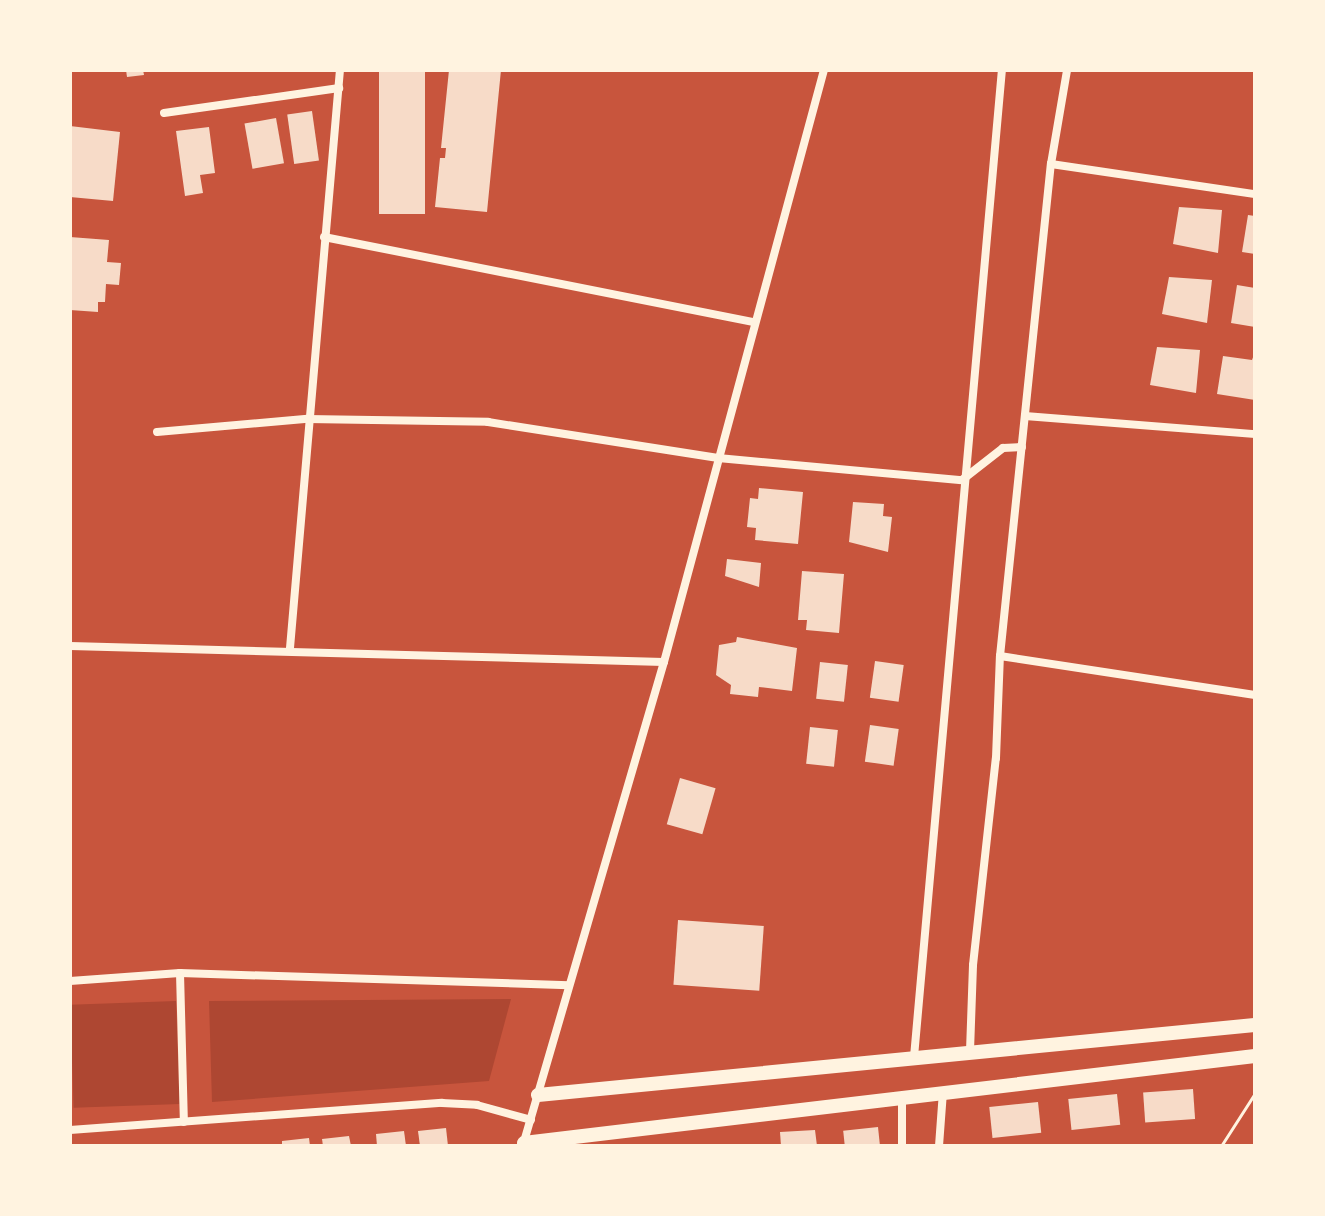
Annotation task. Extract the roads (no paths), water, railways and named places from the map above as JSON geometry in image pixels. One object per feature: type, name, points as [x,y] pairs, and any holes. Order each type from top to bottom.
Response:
[{"type":"street","points":[[290,648],[307,419],[340,70]]},
{"type":"street","points":[[824,70],[664,662],[524,1144],[943,1091],[1255,1056]]},
{"type":"street","points":[[914,1057],[962,480],[1002,70]]},
{"type":"street","points":[[970,1051],[973,965],[996,758],[1000,656],[1051,164],[1067,70]]},
{"type":"street","points":[[164,113],[339,88]]},
{"type":"street","points":[[1051,164],[1255,194]]},
{"type":"street","points":[[324,237],[754,322]]},
{"type":"street","points":[[1025,416],[1255,434]]},
{"type":"street","points":[[157,432],[307,419],[488,422],[718,458],[962,480],[1003,448],[1022,447]]},
{"type":"street","points":[[70,646],[290,648],[664,662]]},
{"type":"street","points":[[1000,656],[1255,695]]},
{"type":"street","points":[[70,981],[180,973],[569,985]]},
{"type":"street","points":[[180,973],[184,1122]]},
{"type":"street","points":[[538,1095],[1255,1025]]},
{"type":"street","points":[[939,1146],[943,1091]]},
{"type":"street","points":[[902,1096],[902,1146]]},
{"type":"street","points":[[70,1130],[442,1103],[477,1105],[531,1120]]}]
